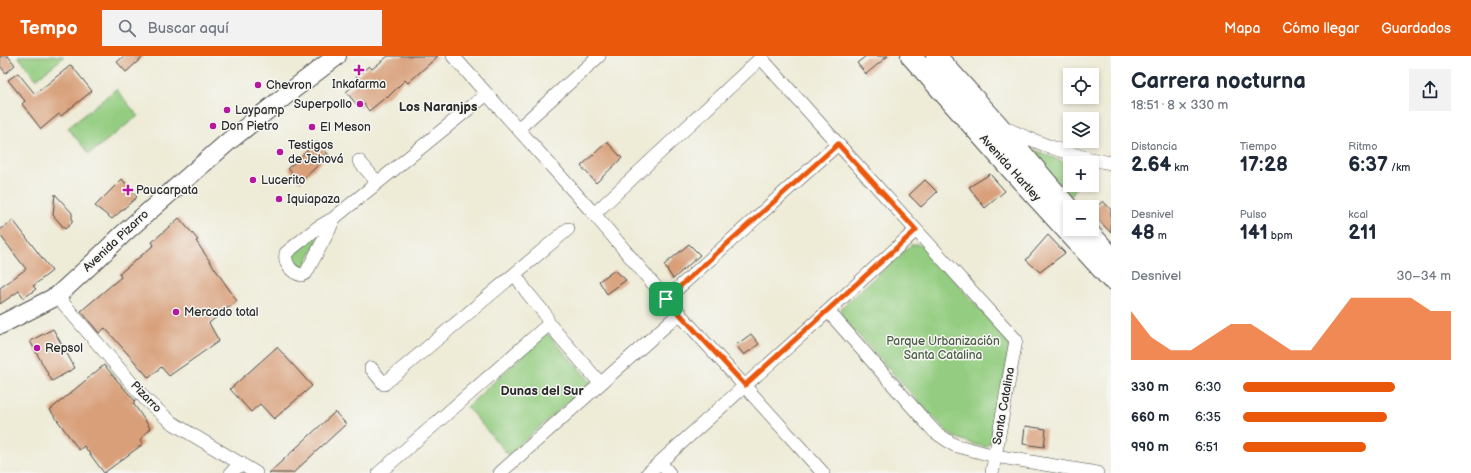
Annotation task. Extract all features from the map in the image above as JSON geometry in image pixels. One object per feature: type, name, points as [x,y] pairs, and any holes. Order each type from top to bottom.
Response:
[{"type":"main road","name":"Avenida Pizarro","points":[[0,325],[57,296],[95,262],[123,234],[223,146],[337,56]]},
{"type":"main road","name":"Avenida Hartley","points":[[911,56],[1111,279]]},
{"type":"main road","name":"Avenida Hartley","points":[[936,56],[997,124],[1063,202]]},
{"type":"main road","points":[[1092,236],[1111,257]]},
{"type":"street","points":[[453,56],[594,214],[666,299],[823,473]]},
{"type":"street","points":[[518,129],[599,56]]},
{"type":"street","points":[[594,214],[762,57],[916,230],[648,473]]},
{"type":"street","points":[[334,218],[487,94]]},
{"type":"street","points":[[997,124],[1035,142],[1064,152],[1111,163]]},
{"type":"street","points":[[666,299],[838,144]]},
{"type":"street","points":[[359,161],[377,182]]},
{"type":"street","points":[[371,368],[384,384],[568,229]]},
{"type":"street","name":"Santa Catalina","points":[[916,230],[1016,340],[992,473]]},
{"type":"street","points":[[515,274],[526,291],[546,314],[549,324],[600,383]]},
{"type":"street","name":"Pizarro","points":[[57,296],[146,400],[171,422],[256,473]]},
{"type":"street","points":[[828,311],[935,432],[954,445],[995,456],[1097,473]]},
{"type":"street","points":[[500,473],[680,313]]},
{"type":"street","points":[[379,473],[549,324]]},
{"type":"street","points":[[660,462],[669,473]]},
{"type":"street","points":[[230,473],[241,463]]},
{"type":"green space","points":[[18,56],[63,56],[64,57],[36,79]]},
{"type":"green space","points":[[116,89],[138,116],[89,154],[68,128]]},
{"type":"green space","points":[[1035,150],[1063,162],[1063,188],[1031,153]]},
{"type":"green space","points":[[1066,192],[1074,192],[1071,197]]},
{"type":"green space","points":[[322,231],[302,272],[291,262],[291,255]]},
{"type":"green space","name":"Parque Urbanización Santa Catalina","points":[[911,245],[922,245],[1006,338],[1010,348],[990,442],[986,447],[952,436],[927,411],[843,318],[841,313],[842,307]]},
{"type":"green space","points":[[547,333],[591,382],[508,455],[467,407]]},
{"type":"building","points":[[0,56],[8,56],[15,65],[6,73],[0,66]]},
{"type":"building","points":[[124,56],[144,56],[126,72],[117,62]]},
{"type":"building","points":[[388,56],[438,56],[408,83],[405,80],[387,98],[386,97],[369,111],[364,104],[359,107],[346,92],[359,81],[356,77],[369,66],[372,69]]},
{"type":"building","points":[[866,56],[888,56],[866,74],[857,63]]},
{"type":"building","points":[[71,65],[92,91],[61,116],[59,114],[41,129],[22,104],[25,101],[8,80],[18,73],[35,94]]},
{"type":"building","points":[[317,142],[329,155],[300,182],[288,168]]},
{"type":"building","points":[[607,142],[622,158],[596,183],[581,166]]},
{"type":"building","points":[[990,174],[1005,191],[985,208],[969,187]]},
{"type":"building","points":[[122,179],[137,197],[112,219],[95,206]]},
{"type":"building","points":[[925,180],[937,192],[921,207],[909,195]]},
{"type":"building","points":[[55,194],[72,213],[72,223],[65,229],[53,215]]},
{"type":"building","points":[[1103,201],[1111,210],[1111,233],[1099,220],[1099,205]]},
{"type":"building","name":"Mercado total","points":[[179,218],[198,240],[196,241],[237,301],[209,323],[219,341],[169,376],[161,367],[149,378],[105,328],[99,333],[81,311],[121,277],[119,274],[154,245],[152,242]]},
{"type":"building","points":[[13,220],[52,271],[33,286],[36,289],[24,298],[19,291],[0,304],[0,288],[26,269],[0,235],[0,230]]},
{"type":"building","points":[[1048,235],[1065,253],[1040,272],[1026,260]]},
{"type":"building","points":[[689,244],[700,255],[673,279],[664,265]]},
{"type":"building","points":[[615,270],[626,280],[607,294],[599,281]]},
{"type":"building","points":[[53,329],[75,368],[52,381],[30,341]]},
{"type":"building","points":[[751,334],[759,344],[744,355],[736,345]]},
{"type":"building","points":[[277,347],[312,386],[274,419],[260,404],[251,412],[230,389]]},
{"type":"building","points":[[104,365],[135,401],[133,403],[150,428],[140,440],[143,444],[104,473],[84,446],[79,450],[50,410]]},
{"type":"building","points":[[335,412],[346,424],[293,473],[269,473]]},
{"type":"building","points":[[1025,426],[1046,429],[1044,447],[1023,444]]},
{"type":"place","name":"Inkafarma","points":[[359,70]]},
{"type":"place","name":"Chevron","points":[[258,85]]},
{"type":"place","name":"Superpollo","points":[[360,104]]},
{"type":"place","name":"Laypamp","points":[[227,110]]},
{"type":"place","name":"Don Pietro","points":[[213,126]]},
{"type":"place","name":"El Meson","points":[[312,127]]},
{"type":"place","name":"Testigos de Jehová","points":[[280,152]]},
{"type":"place","name":"Lucerito","points":[[253,180]]},
{"type":"place","name":"Paucarpata","points":[[128,190]]},
{"type":"place","name":"Iquiapaza","points":[[279,199]]},
{"type":"place","name":"Mercado total","points":[[176,312]]},
{"type":"place","name":"Repsol","points":[[37,348]]},
{"type":"district","name":"Los Naranjps","points":[[438,107]]},
{"type":"district","name":"Dunas del Sur","points":[[542,391]]},
{"type":"route","points":[[838,144],[916,230],[745,385],[666,299],[838,144]]}]
